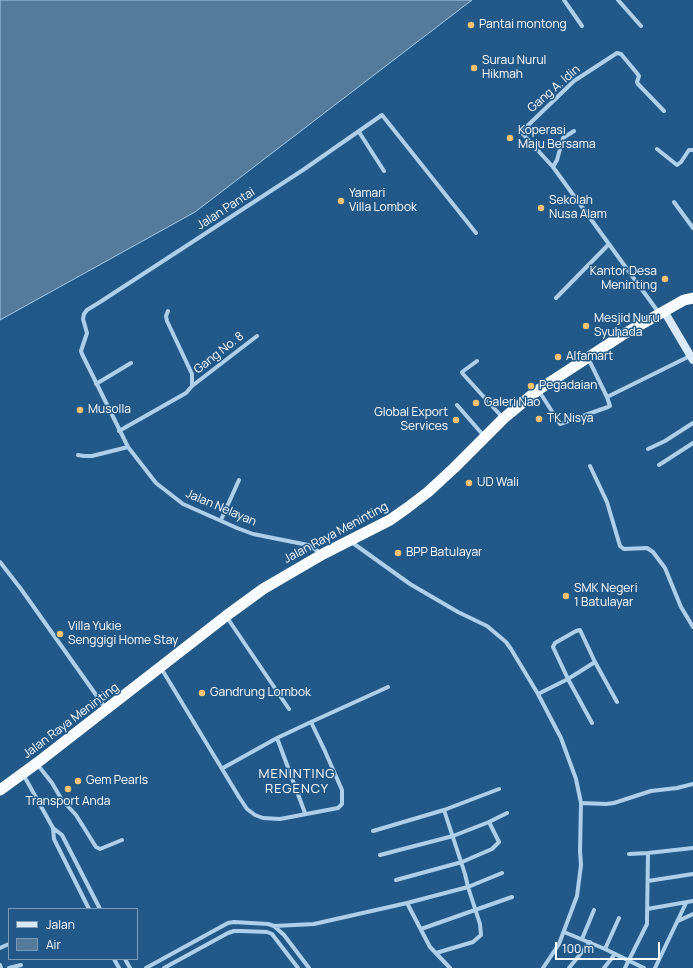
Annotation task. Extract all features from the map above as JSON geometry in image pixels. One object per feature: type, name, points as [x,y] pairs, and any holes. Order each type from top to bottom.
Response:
[{"type":"highway","name":"Jalan Raya Meninting","points":[[0,790],[107,710],[226,616],[263,589],[323,554],[390,520],[407,508],[428,492],[454,468],[484,436],[538,390],[624,334],[689,299],[693,292]]},
{"type":"main road","points":[[662,313],[692,358]]},
{"type":"street","points":[[564,0],[582,26]]},
{"type":"street","points":[[618,0],[641,26]]},
{"type":"street","name":"Gang A. Idin","points":[[553,167],[521,132],[574,81],[616,53],[620,54],[636,72],[639,76],[637,82],[638,84],[664,111]]},
{"type":"street","name":"Jalan Pantai","points":[[83,319],[87,310],[260,199],[382,115],[476,233]]},
{"type":"street","points":[[574,131],[563,138],[557,160],[553,167],[662,313]]},
{"type":"street","points":[[359,132],[384,171]]},
{"type":"street","points":[[657,149],[676,165],[681,162],[689,150],[693,150]]},
{"type":"street","points":[[674,202],[693,228]]},
{"type":"street","points":[[556,298],[610,244]]},
{"type":"street","points":[[168,311],[166,316],[167,321],[192,374],[192,386]]},
{"type":"street","name":"Jalan Nelayan","points":[[83,319],[86,333],[82,354],[128,447],[156,483],[193,509],[253,534],[308,545],[323,554]]},
{"type":"street","name":"Gang No. 8","points":[[119,431],[186,393],[192,386],[257,336]]},
{"type":"street","points":[[538,390],[560,424],[610,406],[588,358]]},
{"type":"street","points":[[607,397],[692,358]]},
{"type":"street","points":[[477,361],[462,372],[462,374],[504,418]]},
{"type":"street","points":[[96,384],[131,363]]},
{"type":"street","points":[[457,405],[484,436]]},
{"type":"street","points":[[648,449],[665,441],[693,423]]},
{"type":"street","points":[[659,465],[693,443]]},
{"type":"street","points":[[78,455],[92,456],[128,447]]},
{"type":"street","points":[[590,466],[607,502],[620,546],[624,549],[647,548],[652,552],[665,568],[681,607],[693,627]]},
{"type":"street","points":[[221,520],[238,480]]},
{"type":"street","points":[[349,541],[410,584],[458,612],[495,631],[511,649],[538,694],[566,752],[576,779],[581,803],[580,872],[577,896],[564,932],[556,949],[543,968]]},
{"type":"street","points":[[0,562],[107,710]]},
{"type":"street","points":[[226,616],[289,709]]},
{"type":"street","points":[[592,723],[568,679],[553,647],[555,643],[580,630],[595,662],[618,702]]},
{"type":"street","points":[[538,694],[568,679],[595,662]]},
{"type":"street","points":[[161,667],[247,809],[254,815],[264,818],[280,819],[305,813],[338,808],[342,804],[342,790],[311,722]]},
{"type":"street","points":[[223,768],[277,738],[388,687]]},
{"type":"street","points":[[277,738],[305,813]]},
{"type":"street","points":[[37,763],[52,783],[62,800],[76,815],[96,848],[100,850],[122,840]]},
{"type":"street","points":[[23,774],[53,828],[62,835],[65,840],[99,908]]},
{"type":"street","points":[[581,803],[614,803],[651,791],[693,784]]},
{"type":"street","points":[[373,831],[444,810],[499,789]]},
{"type":"street","points":[[436,953],[473,942],[481,935],[480,924],[468,887],[462,862],[444,810]]},
{"type":"street","points":[[380,855],[453,836],[489,822],[507,813]]},
{"type":"street","points":[[396,880],[462,862],[492,849],[499,842],[489,822]]},
{"type":"street","points":[[53,828],[56,844],[88,908]]},
{"type":"street","points":[[56,844],[65,840]]},
{"type":"street","points":[[629,854],[693,848]]},
{"type":"street","points":[[625,968],[647,924],[648,853]]},
{"type":"street","points":[[274,926],[314,924],[407,903],[468,887],[502,873]]},
{"type":"street","points":[[648,880],[693,874]]},
{"type":"street","points":[[421,929],[512,897]]},
{"type":"street","points":[[647,909],[693,902]]},
{"type":"street","points":[[407,903],[430,947],[450,968]]},
{"type":"street","points":[[655,968],[686,903]]},
{"type":"street","points":[[582,939],[594,910]]},
{"type":"street","points":[[677,921],[693,914]]},
{"type":"street","points":[[605,949],[620,918]]},
{"type":"street","points":[[146,968],[228,923],[268,924],[274,926],[310,968]]},
{"type":"street","points":[[164,968],[200,947],[234,931],[266,932],[272,934],[298,968]]},
{"type":"street","points":[[564,932],[590,942],[644,968]]},
{"type":"street","points":[[196,940],[200,947]]},
{"type":"street","points":[[569,968],[590,942]]},
{"type":"street","points":[[604,968],[615,954]]},
{"type":"street","points":[[295,963],[302,957]]},
{"type":"street","points":[[9,968],[21,965]]},
{"type":"water","points":[[0,0],[472,0],[195,212],[0,320]]},
{"type":"place","name":"Pantai montong","points":[[471,25]]},
{"type":"place","name":"Surau Nurul Hikmah","points":[[474,68]]},
{"type":"place","name":"Koperasi Maju Bersama","points":[[510,138]]},
{"type":"place","name":"Yamari Villa Lombok","points":[[341,201]]},
{"type":"place","name":"Sekolah Nusa Alam","points":[[541,208]]},
{"type":"place","name":"Kantor Desa Meninting","points":[[665,279]]},
{"type":"place","name":"Mesjid Nuru Syuhada","points":[[586,326]]},
{"type":"place","name":"Alfamart","points":[[558,357]]},
{"type":"place","name":"Pegadaian","points":[[531,386]]},
{"type":"place","name":"Galeri Nao","points":[[476,403]]},
{"type":"place","name":"Musolla","points":[[80,410]]},
{"type":"place","name":"TK Nisya","points":[[539,419]]},
{"type":"place","name":"Global Export Services","points":[[456,420]]},
{"type":"place","name":"UD Wali","points":[[469,483]]},
{"type":"place","name":"BPP Batulayar","points":[[398,553]]},
{"type":"place","name":"SMK Negeri 1 Batulayar","points":[[566,596]]},
{"type":"place","name":"Villa Yukie Senggigi Home Stay","points":[[60,634]]},
{"type":"place","name":"Gandrung Lombok","points":[[202,693]]},
{"type":"place","name":"Gem Pearls","points":[[78,781]]},
{"type":"place","name":"Transport Anda","points":[[68,789]]},
{"type":"district","name":"MENINTING REGENCY","points":[[297,782]]}]
